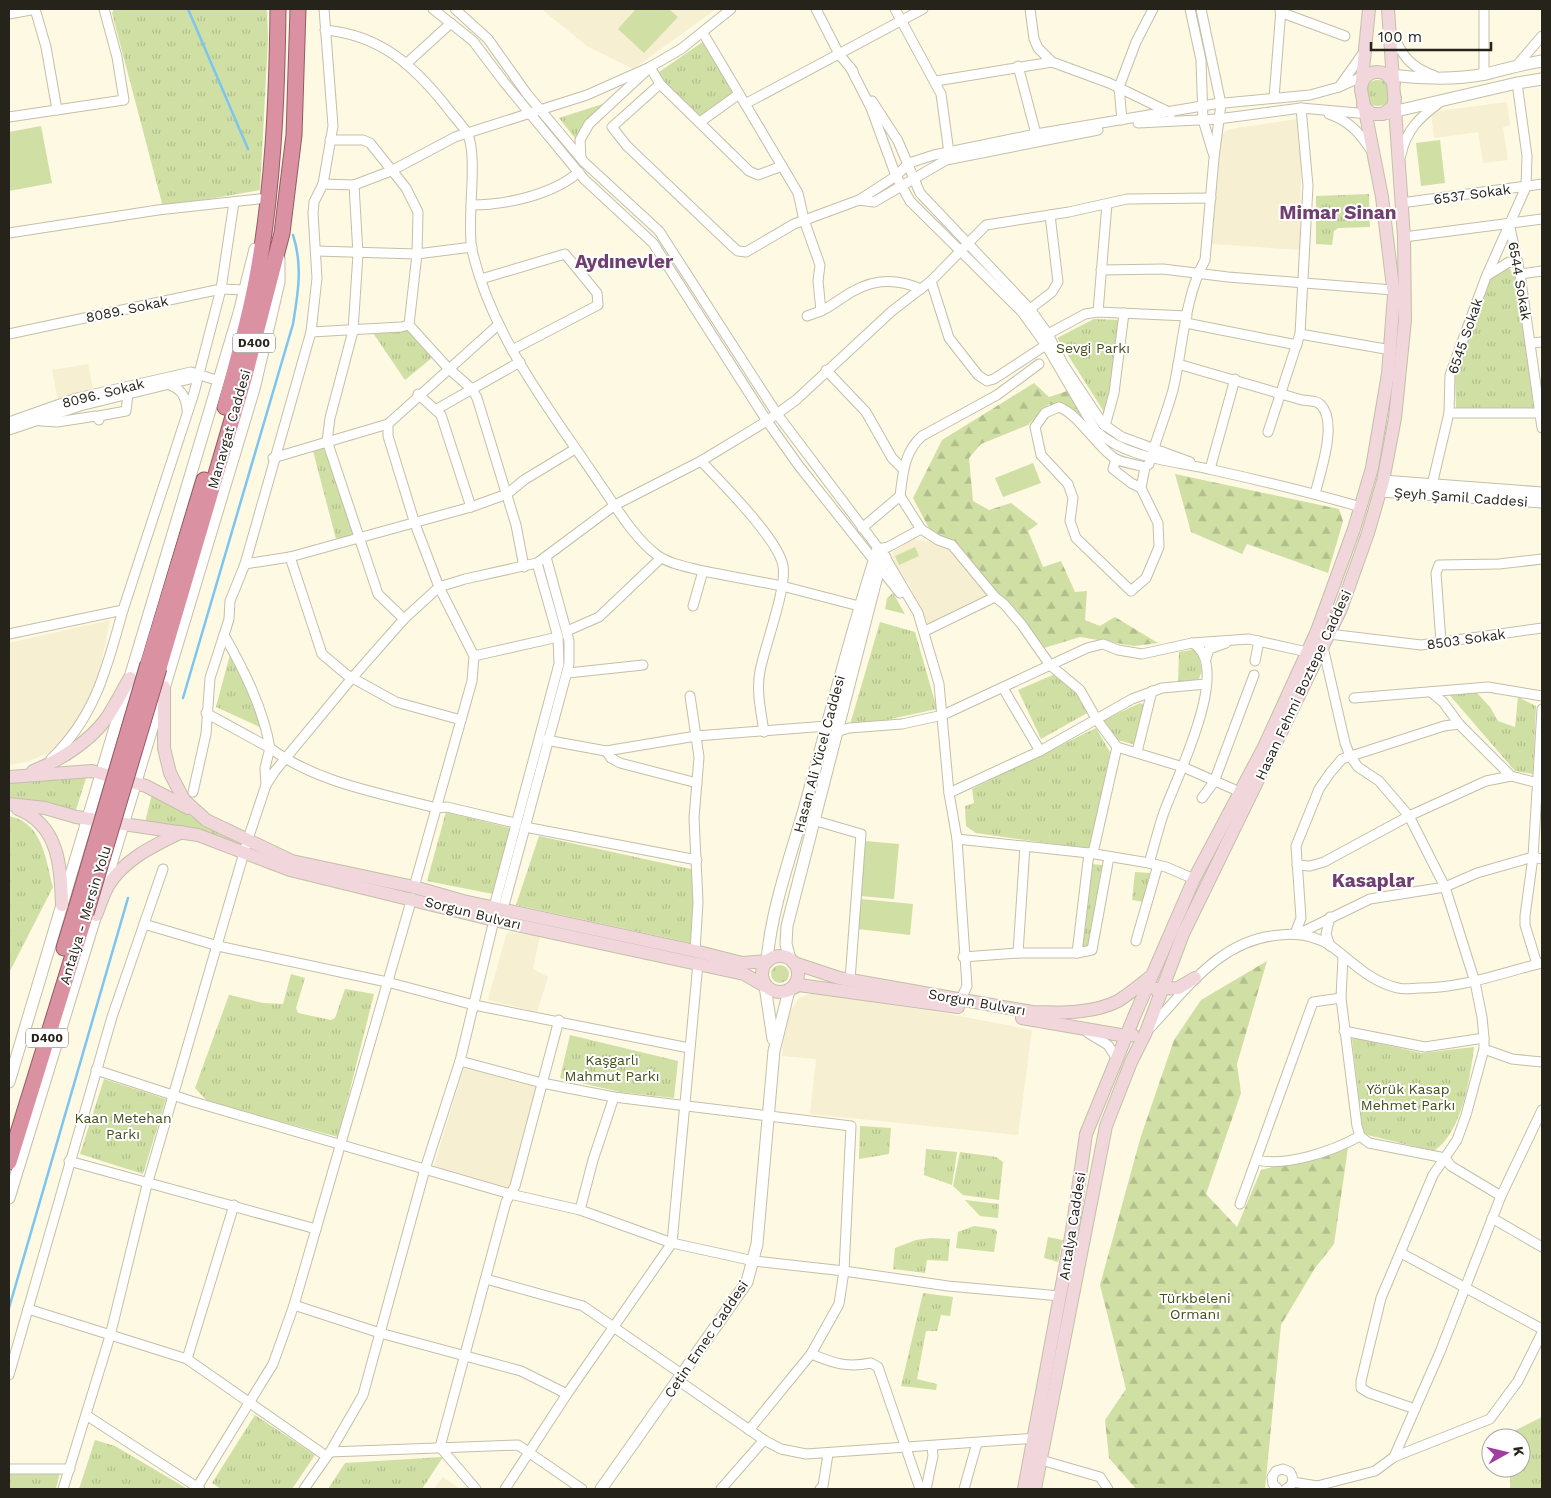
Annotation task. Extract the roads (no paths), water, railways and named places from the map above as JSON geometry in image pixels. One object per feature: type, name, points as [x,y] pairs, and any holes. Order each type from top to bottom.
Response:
[{"type":"highway","name":"Manavgat Caddesi","points":[[153,666],[237,364],[256,282],[268,198],[277,92],[278,9]]},
{"type":"highway","name":"Manavgat Caddesi","points":[[153,666],[244,379],[278,249],[294,134],[298,9]]},
{"type":"highway","name":"Antalya - Mersin Yolu","points":[[9,1162],[80,911],[153,666]]},
{"type":"highway","name":"Antalya - Mersin Yolu","points":[[9,1130],[80,911]]},
{"type":"main road","name":"Hasan Fehmi Boztepe Caddesi","points":[[1163,987],[1183,934],[1329,634],[1353,577],[1382,486],[1402,364],[1405,320],[1404,238],[1400,162],[1376,112],[1364,79],[1364,52],[1369,9]]},
{"type":"main road","name":"Hasan Fehmi Boztepe Caddesi","points":[[1154,974],[1194,879],[1264,747],[1308,652],[1334,587],[1372,468],[1391,350],[1393,290],[1382,197],[1372,151],[1376,112],[1392,83],[1388,9]]},
{"type":"main road","points":[[1364,79],[1392,83]]},
{"type":"main road","points":[[14,776],[43,767],[61,758],[91,735],[106,720],[130,678]]},
{"type":"main road","points":[[164,687],[163,732],[168,767],[184,800],[195,811]]},
{"type":"main road","points":[[14,776],[79,770],[100,773],[146,786],[195,811]]},
{"type":"main road","points":[[9,805],[41,821],[58,857],[62,880],[80,911],[108,886],[120,871],[143,853],[182,832]]},
{"type":"main road","name":"Sorgun Bulvarı","points":[[9,805],[45,808],[87,818],[182,832],[247,845]]},
{"type":"main road","name":"Sorgun Bulvarı","points":[[195,811],[206,820],[290,870],[413,893],[696,957],[742,963],[767,961]]},
{"type":"main road","points":[[778,956],[792,961],[797,968],[797,981],[789,990],[776,992],[765,986],[762,970],[767,961],[778,956]]},
{"type":"main road","name":"Sorgun Bulvarı","points":[[696,957],[744,974],[765,986]]},
{"type":"main road","name":"Sorgun Bulvarı","points":[[792,961],[802,967],[850,980],[1032,1012],[1054,1013],[1097,1008],[1127,995],[1154,974]]},
{"type":"main road","name":"Antalya Caddesi","points":[[1024,1489],[1036,1438],[1086,1134],[1145,990],[1154,974]]},
{"type":"main road","points":[[1127,995],[1163,987],[1178,988],[1195,978]]},
{"type":"main road","name":"Sorgun Bulvarı","points":[[789,990],[798,985],[825,988],[964,1008],[1126,1036]]},
{"type":"main road","name":"Antalya Caddesi","points":[[1035,1489],[1106,1126],[1130,1062],[1146,1032],[1163,987]]},
{"type":"main road","points":[[1126,1036],[1146,1032]]},
{"type":"street","points":[[9,14],[36,9],[46,47],[57,110]]},
{"type":"street","points":[[9,117],[124,100],[117,57],[104,9]]},
{"type":"street","points":[[193,792],[206,734],[210,678],[229,619],[230,602],[245,564],[273,458],[311,332],[315,304],[316,251],[314,202],[323,184],[333,126],[324,9]]},
{"type":"street","points":[[433,9],[473,41],[579,172],[653,243],[798,466],[881,556]]},
{"type":"street","points":[[455,9],[488,39],[527,94],[542,108],[581,159],[659,231],[777,414],[881,556],[925,631],[939,684],[949,792],[957,839],[963,957],[967,986],[961,999]]},
{"type":"street","points":[[323,184],[354,185],[391,171],[443,142],[529,112],[587,95],[650,67],[702,33],[731,9]]},
{"type":"street","points":[[816,9],[839,54],[850,67],[898,141],[920,193],[1030,309],[1048,334],[1063,364],[1105,426],[1122,437],[1154,447],[1197,466]]},
{"type":"street","points":[[895,9],[936,81],[943,103],[949,153]]},
{"type":"street","points":[[745,104],[902,22],[923,9]]},
{"type":"street","points":[[1030,9],[1034,39],[1038,48],[1052,62],[1119,87],[1171,113]]},
{"type":"street","points":[[1122,120],[1119,87],[1136,42],[1153,9]]},
{"type":"street","points":[[1190,9],[1201,60],[1203,120],[1214,158]]},
{"type":"street","points":[[1144,467],[1116,459],[1086,431],[1069,411],[1059,407],[1045,413],[1035,428],[1041,455],[1068,484],[1073,498],[1070,521],[1076,538],[1131,591],[1146,578],[1158,548],[1158,523],[1141,488],[1144,467],[1148,464],[1151,456],[1172,391],[1199,272],[1205,260],[1221,104],[1201,9]]},
{"type":"street","points":[[1484,9],[1484,74]]},
{"type":"street","points":[[1274,98],[1280,10],[1345,36]]},
{"type":"street","points":[[1388,23],[1400,49],[1412,65],[1438,77]]},
{"type":"street","points":[[406,64],[451,24]]},
{"type":"street","points":[[325,30],[360,36],[388,50],[431,88],[467,134],[470,151],[472,247],[481,279],[498,325],[575,449],[639,538],[661,558],[703,571],[782,586],[859,606]]},
{"type":"street","points":[[702,33],[798,193],[804,220],[820,264],[818,288],[822,310]]},
{"type":"street","points":[[1518,64],[1542,36]]},
{"type":"street","points":[[1339,87],[1364,52]]},
{"type":"street","points":[[1392,83],[1484,74],[1518,64],[1542,61]]},
{"type":"street","points":[[936,81],[1018,66],[1052,62]]},
{"type":"street","points":[[1018,66],[1036,134]]},
{"type":"street","points":[[650,67],[660,84],[748,171],[758,175],[782,166]]},
{"type":"street","points":[[581,159],[580,140],[589,124],[650,67]]},
{"type":"street","points":[[850,67],[871,108],[896,176],[910,201],[1022,312],[1046,345],[1096,430],[1116,445],[1164,461],[1210,469],[1316,494],[1361,507]]},
{"type":"street","points":[[660,84],[612,127],[627,146],[732,246],[746,252],[804,220],[840,209],[860,200],[896,176],[909,164],[934,155],[1036,134],[1202,107],[1310,95],[1364,79]]},
{"type":"street","points":[[860,200],[874,202],[946,160],[1118,126],[1218,119],[1301,108],[1376,112],[1542,79]]},
{"type":"street","name":"6545 Sokak","points":[[1432,485],[1449,413],[1450,375],[1486,277],[1526,187],[1526,156],[1517,83]]},
{"type":"street","points":[[700,122],[739,94]]},
{"type":"street","points":[[1400,162],[1403,143],[1413,125],[1444,99]]},
{"type":"street","points":[[1268,432],[1300,334],[1305,283],[1308,186],[1301,108]]},
{"type":"street","points":[[1315,109],[1344,119],[1359,132],[1372,151]]},
{"type":"street","points":[[330,140],[367,141],[375,148],[406,188],[418,212],[417,254],[409,325],[448,368],[472,389],[477,398],[516,525],[524,567]]},
{"type":"street","points":[[471,205],[519,200],[565,184],[579,172]]},
{"type":"street","name":"6537 Sokak","points":[[1401,204],[1542,184]]},
{"type":"street","points":[[354,185],[358,254],[353,332],[330,418],[327,441],[378,594],[404,619]]},
{"type":"street","points":[[9,233],[158,210],[268,198]]},
{"type":"street","points":[[63,1489],[110,1336],[148,1184],[266,785],[352,678],[404,619],[439,587],[465,579],[537,564],[615,505],[701,461],[767,421],[796,400],[826,370],[892,311],[931,281],[961,253],[986,225],[1050,215],[1127,199],[1210,198]]},
{"type":"street","points":[[43,767],[66,744],[95,700],[198,375],[221,289],[234,202]]},
{"type":"street","points":[[1098,312],[1107,204]]},
{"type":"street","points":[[1030,309],[1052,292],[1058,282],[1050,215]]},
{"type":"street","points":[[1404,238],[1542,219]]},
{"type":"street","name":"6544 Sokak","points":[[1509,223],[1520,274],[1542,428]]},
{"type":"street","points":[[9,1198],[80,911],[87,818],[219,381],[256,247],[265,224]]},
{"type":"street","points":[[316,251],[358,254],[417,254],[472,247]]},
{"type":"street","points":[[9,1082],[80,911],[124,823],[254,389],[279,282],[278,249]]},
{"type":"street","points":[[481,279],[565,254],[598,294],[598,305],[512,350]]},
{"type":"street","points":[[1486,277],[1501,265],[1509,262],[1518,262]]},
{"type":"street","points":[[1101,270],[1138,268],[1199,272],[1228,277],[1393,290]]},
{"type":"street","points":[[1520,274],[1542,271]]},
{"type":"street","points":[[807,316],[831,307],[843,297],[883,281],[898,280],[921,289]]},
{"type":"street","points":[[931,281],[949,338],[978,375],[987,381],[994,379],[1046,345]]},
{"type":"street","name":"8089. Sokak","points":[[9,334],[221,289],[245,290]]},
{"type":"street","points":[[1048,334],[1085,314],[1098,312],[1124,313],[1187,320],[1297,345]]},
{"type":"street","points":[[1105,426],[1114,393],[1124,313]]},
{"type":"street","points":[[311,332],[353,332],[409,325]]},
{"type":"street","points":[[273,458],[388,424],[418,394],[498,325]]},
{"type":"street","points":[[1300,334],[1391,350]]},
{"type":"street","points":[[1531,343],[1542,342]]},
{"type":"street","points":[[437,409],[520,362]]},
{"type":"street","points":[[862,528],[900,496],[904,469],[914,444],[922,436],[997,395],[1040,364]]},
{"type":"street","points":[[1178,364],[1302,400],[1314,401],[1322,406],[1326,417],[1328,433],[1316,494]]},
{"type":"street","points":[[826,370],[866,412],[892,458],[904,469]]},
{"type":"street","name":"8096. Sokak","points":[[9,422],[77,398],[191,372],[219,381]]},
{"type":"street","name":"8096. Sokak","points":[[9,430],[80,406],[198,375]]},
{"type":"street","points":[[1210,469],[1235,379]]},
{"type":"street","points":[[168,384],[177,388],[186,399],[187,413]]},
{"type":"street","points":[[36,421],[57,422],[96,416],[99,420],[99,416],[126,410],[128,394]]},
{"type":"street","points":[[418,394],[437,409],[471,507]]},
{"type":"street","points":[[1449,413],[1541,412]]},
{"type":"street","points":[[86,1415],[198,1489],[273,1364],[294,1305],[472,681],[474,656],[439,587],[415,524],[388,436],[388,424]]},
{"type":"street","points":[[245,564],[290,557],[471,507],[507,494],[524,480],[575,449]]},
{"type":"street","points":[[1116,459],[1113,469],[1131,484],[1141,488]]},
{"type":"street","points":[[701,461],[754,519],[780,555],[784,566],[782,586],[758,683],[764,732]]},
{"type":"street","name":"Şeyh Şamil Caddesi","points":[[1382,486],[1432,485],[1542,493]]},
{"type":"street","name":"Şeyh Şamil Caddesi","points":[[1382,486],[1542,502]]},
{"type":"street","points":[[900,496],[921,528],[938,540],[952,545],[995,597],[1022,624],[1050,665],[1080,690],[1097,720],[1117,747],[1183,767],[1240,792]]},
{"type":"street","points":[[881,556],[921,528]]},
{"type":"street","name":"Hasan Ali Yücel Caddesi","points":[[792,961],[786,944],[787,926],[813,820],[859,606],[881,556]]},
{"type":"street","name":"Hasan Ali Yücel Caddesi","points":[[767,961],[768,942],[832,729],[881,556]]},
{"type":"street","points":[[290,557],[322,654],[352,678],[396,702],[461,720]]},
{"type":"street","points":[[497,912],[525,827],[568,673],[570,649],[546,557]]},
{"type":"street","points":[[566,631],[600,617],[661,558]]},
{"type":"street","points":[[1441,642],[1436,573],[1438,565],[1499,564],[1542,559]]},
{"type":"street","points":[[304,1489],[328,1454],[363,1395],[425,1169],[460,1061],[497,912],[515,823],[538,739],[555,689],[559,664],[558,637],[537,564]]},
{"type":"street","points":[[692,606],[703,571]]},
{"type":"street","points":[[925,631],[995,597]]},
{"type":"street","points":[[9,634],[123,610]]},
{"type":"street","name":"8503 Sokak","points":[[1329,634],[1421,645],[1542,628]]},
{"type":"street","points":[[224,635],[250,685],[267,734],[270,748],[265,768],[266,785]]},
{"type":"street","points":[[474,656],[558,637]]},
{"type":"street","points":[[538,739],[606,751],[696,736],[902,724],[943,715],[1086,648],[1103,644],[1118,650],[1142,654],[1192,643],[1236,639],[1259,641],[1308,652]]},
{"type":"street","points":[[1136,941],[1154,864],[1163,814],[1183,767],[1202,714],[1206,684],[1206,659],[1209,649],[1236,639]]},
{"type":"street","points":[[1255,661],[1259,641]]},
{"type":"street","points":[[1192,643],[1200,649],[1206,659]]},
{"type":"street","points":[[1323,647],[1344,743],[1358,767],[1379,781],[1409,816],[1445,887],[1474,982],[1482,1017],[1484,1049],[1466,1115],[1457,1140],[1433,1175],[1381,1298],[1361,1381],[1361,1388],[1369,1393],[1415,1409]]},
{"type":"street","points":[[568,673],[643,665]]},
{"type":"street","points":[[1202,798],[1214,782],[1254,676]]},
{"type":"street","points":[[949,792],[1040,751],[1132,699],[1152,691],[1206,684]]},
{"type":"street","points":[[1354,698],[1488,687],[1542,696]]},
{"type":"street","points":[[1003,688],[1040,751]]},
{"type":"street","points":[[1137,752],[1152,691]]},
{"type":"street","points":[[1431,692],[1443,702],[1459,724],[1510,776]]},
{"type":"street","points":[[505,1489],[567,1394],[672,1243],[696,957],[698,902],[694,818],[699,757],[690,696]]},
{"type":"street","points":[[1146,1032],[1195,978],[1218,958],[1242,943],[1267,936],[1297,934],[1316,939],[1330,946],[1360,970],[1397,988],[1430,988],[1474,982],[1540,964],[1525,926],[1538,858],[1542,709]]},
{"type":"street","points":[[206,713],[270,748],[285,759],[322,776],[436,808],[447,807],[515,823]]},
{"type":"street","points":[[1297,934],[1301,918],[1296,846],[1319,789],[1342,759],[1444,726],[1459,724]]},
{"type":"street","points":[[1077,953],[1091,853],[1117,747]]},
{"type":"street","points":[[606,751],[611,758],[620,763],[697,783]]},
{"type":"street","points":[[1297,865],[1310,866],[1324,862],[1409,816],[1486,781],[1510,776],[1541,783]]},
{"type":"street","points":[[813,820],[861,834],[850,980]]},
{"type":"street","points":[[525,827],[697,860]]},
{"type":"street","points":[[957,839],[1091,853],[1154,864],[1194,879]]},
{"type":"street","points":[[1018,953],[1025,846]]},
{"type":"street","points":[[963,957],[1018,953],[1077,953],[1092,950],[1109,857]]},
{"type":"street","points":[[1297,934],[1370,899],[1445,887],[1477,873],[1538,858]]},
{"type":"street","points":[[9,1375],[96,1070],[163,869]]},
{"type":"street","points":[[1330,917],[1326,934],[1330,946]]},
{"type":"street","points":[[144,924],[218,946],[386,982],[474,1005],[559,1020],[689,1048]]},
{"type":"street","points":[[1343,957],[1341,998],[1344,1031],[1356,1126],[1360,1136],[1369,1143],[1445,1158],[1451,1166],[1501,1196]]},
{"type":"street","points":[[765,986],[774,1051]]},
{"type":"street","points":[[774,1051],[789,990]]},
{"type":"street","points":[[1240,1204],[1313,1002],[1341,998]]},
{"type":"street","points":[[440,1447],[506,1202],[515,1186],[559,1020]]},
{"type":"street","name":"Sorgun Bulvarı","points":[[1076,1028],[1100,1039],[1108,1045],[1117,1059]]},
{"type":"street","points":[[1344,1031],[1425,1047],[1484,1038]]},
{"type":"street","points":[[1484,1049],[1512,1059],[1542,1062]]},
{"type":"street","name":"Cetin Emec Caddesi","points":[[601,1489],[747,1282],[754,1261],[760,1223],[767,1115],[774,1051]]},
{"type":"street","points":[[460,1061],[542,1083],[614,1097],[851,1126],[844,1271],[839,1304],[811,1354],[749,1430]]},
{"type":"street","points":[[96,1070],[174,1095],[510,1194],[580,1210],[672,1243],[754,1261],[844,1271],[948,1286],[1060,1296]]},
{"type":"street","points":[[580,1210],[593,1160],[614,1097]]},
{"type":"street","points":[[1394,1457],[1466,1286],[1501,1196],[1542,1110]]},
{"type":"street","points":[[1256,1160],[1270,1163],[1287,1161],[1340,1146],[1360,1136]]},
{"type":"street","points":[[69,1161],[316,1229]]},
{"type":"street","points":[[187,1359],[234,1205]]},
{"type":"street","points":[[1492,1218],[1542,1247]]},
{"type":"street","points":[[1401,1253],[1466,1286],[1542,1329]]},
{"type":"street","points":[[486,1279],[583,1306],[614,1326],[749,1430],[781,1449],[806,1454],[828,1454],[906,1446],[932,1446],[1036,1438]]},
{"type":"street","points":[[294,1305],[380,1333],[520,1371],[567,1394]]},
{"type":"street","points":[[28,1309],[187,1359],[328,1454],[440,1447],[518,1445],[582,1489]]},
{"type":"street","points":[[1293,1482],[1312,1486],[1326,1485],[1375,1472],[1394,1457],[1490,1419],[1518,1381],[1542,1333]]},
{"type":"street","points":[[811,1354],[836,1364],[854,1367],[871,1362],[878,1367],[920,1489]]},
{"type":"street","points":[[721,1489],[764,1440]]},
{"type":"street","points":[[964,1489],[977,1442]]},
{"type":"street","points":[[926,1489],[933,1456],[932,1446]]},
{"type":"street","points":[[440,1447],[476,1489]]},
{"type":"street","points":[[825,1488],[828,1454]]},
{"type":"street","points":[[1041,1460],[1100,1477],[1108,1489]]},
{"type":"street","points":[[9,1469],[70,1469]]},
{"type":"street","points":[[1278,1489],[1273,1484],[1272,1477],[1279,1469],[1290,1472],[1293,1482]]},
{"type":"street","points":[[1286,1489],[1293,1482]]},
{"type":"waterway","points":[[188,9],[248,149]]},
{"type":"waterway","points":[[183,698],[293,324],[299,269],[293,235]]},
{"type":"waterway","points":[[9,1308],[128,898]]},
{"type":"district","name":"Mimar Sinan","points":[[1338,212]]},
{"type":"district","name":"Aydınevler","points":[[624,261]]},
{"type":"district","name":"Kasaplar","points":[[1373,880]]},
{"type":"park label","name":"Sevgi Parkı","points":[[1093,348]]},
{"type":"park label","name":"Kaşgarlı Mahmut Parkı","points":[[612,1068]]},
{"type":"park label","name":"Yörük Kasap Mehmet Parkı","points":[[1408,1098]]},
{"type":"park label","name":"Kaan Metehan Parkı","points":[[123,1126]]},
{"type":"park label","name":"Türkbeleni Ormanı","points":[[1195,1306]]}]
